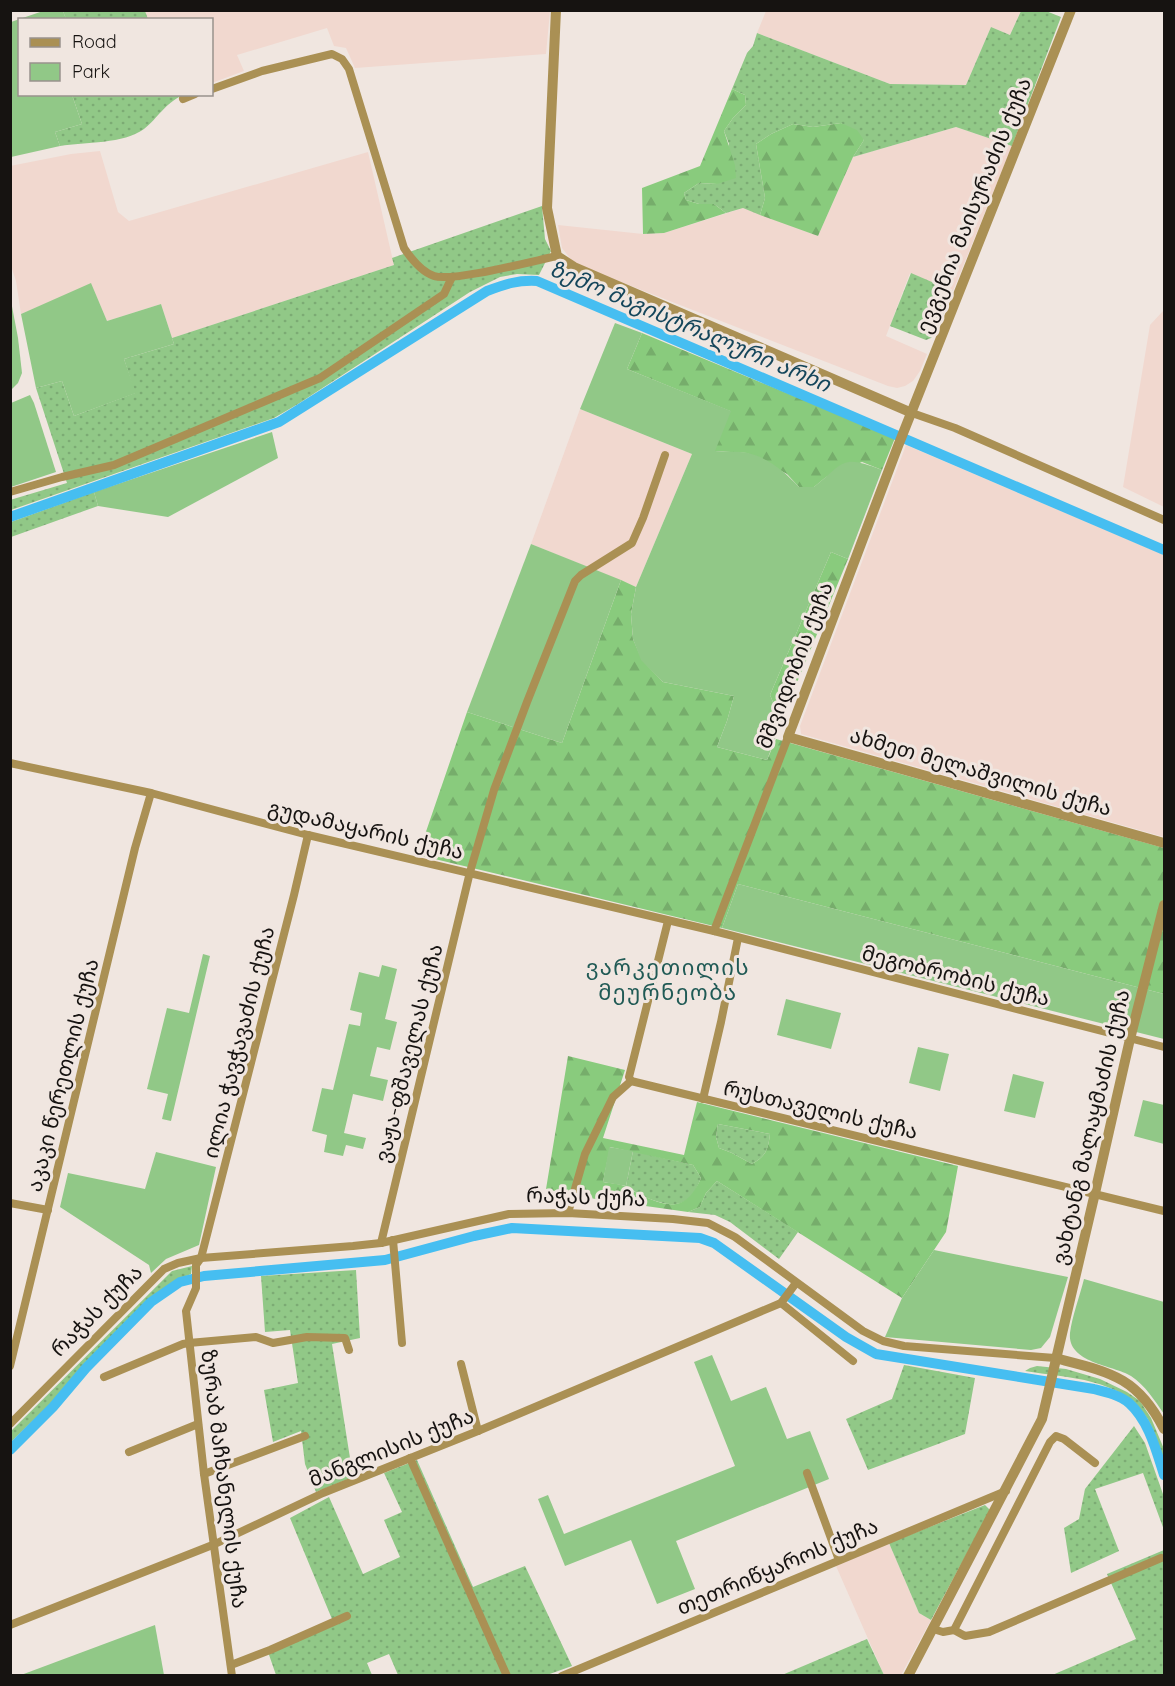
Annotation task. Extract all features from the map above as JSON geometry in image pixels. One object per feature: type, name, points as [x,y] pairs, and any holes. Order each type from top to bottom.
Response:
[{"type":"street","points":[[556,10],[547,208],[557,256]]},
{"type":"street","name":"ევგენია მაისურაძის ქუჩა","points":[[910,419],[1071,10]]},
{"type":"street","points":[[213,89],[262,71],[332,54],[342,59],[349,69],[404,248],[413,261],[433,276],[452,277],[557,256],[574,267],[910,419],[955,428],[1164,520]]},
{"type":"street","points":[[183,99],[190,96]]},
{"type":"street","points":[[10,492],[114,465],[320,378],[444,294],[452,277]]},
{"type":"street","name":"მშვიდობის ქუჩა","points":[[714,931],[910,419]]},
{"type":"street","name":"ვაჟა-ფშაველას ქუჩა","points":[[381,1243],[471,872],[494,790],[575,581],[632,543],[665,455]]},
{"type":"street","name":"ახმეთ მელაშვილის ქუჩა","points":[[788,737],[1164,843]]},
{"type":"street","name":"გუდამაყარის ქუჩა","points":[[10,763],[151,793],[308,835],[714,931]]},
{"type":"street","name":"აკაკი წერეთლის ქუჩა","points":[[10,1366],[133,858],[151,793]]},
{"type":"street","name":"ილია ჭავჭავაძის ქუჩა","points":[[196,1288],[199,1262],[308,835]]},
{"type":"street","name":"ვახტანგ მალაყმაძის ქუჩა","points":[[908,1676],[1042,1419],[1130,1039],[1164,905]]},
{"type":"street","points":[[568,1213],[585,1154],[613,1096],[631,1082],[629,1077],[668,921]]},
{"type":"street","name":"მეგობრობის ქუჩა","points":[[714,931],[1164,1047]]},
{"type":"street","points":[[703,1099],[738,938]]},
{"type":"street","name":"რუსთაველის ქუჩა","points":[[631,1082],[1164,1211]]},
{"type":"street","points":[[10,1203],[48,1210]]},
{"type":"street","name":"რაჭას ქუჩა","points":[[10,1424],[164,1269],[178,1263],[381,1243],[509,1214],[568,1213],[708,1223],[735,1237],[794,1285],[863,1331],[883,1341],[904,1346],[1054,1362],[1110,1374],[1130,1385],[1145,1398],[1163,1425]]},
{"type":"street","points":[[393,1240],[402,1343]]},
{"type":"street","points":[[794,1285],[782,1302],[853,1362]]},
{"type":"street","name":"ზურაბ მაჩხანელის ქუჩა","points":[[196,1288],[186,1311],[204,1474],[232,1676]]},
{"type":"street","name":"მანგლისის ქუჩა","points":[[10,1625],[215,1544],[323,1493],[478,1431],[782,1302]]},
{"type":"street","points":[[104,1377],[189,1343],[256,1337],[273,1343],[307,1337],[345,1338],[349,1350]]},
{"type":"street","points":[[461,1364],[478,1431]]},
{"type":"street","points":[[129,1452],[198,1424]]},
{"type":"street","points":[[204,1474],[304,1436]]},
{"type":"street","points":[[954,1630],[1050,1442],[1056,1436],[1064,1439],[1095,1463]]},
{"type":"street","points":[[410,1458],[507,1676]]},
{"type":"street","points":[[807,1473],[839,1560]]},
{"type":"street","name":"თეთრიწყაროს ქუჩა","points":[[562,1676],[1006,1491]]},
{"type":"street","points":[[933,1629],[943,1632],[954,1630],[965,1636],[989,1632],[1161,1558]]},
{"type":"street","points":[[231,1665],[347,1616]]},
{"type":"shaded area","points":[[145,11],[550,11],[546,54],[355,68],[346,48],[334,46],[327,28],[237,55],[244,71],[213,83],[213,18],[148,18]]},
{"type":"shaded area","points":[[766,11],[1021,11],[1010,35],[991,27],[966,85],[890,84],[757,33]]},
{"type":"shaded area","points":[[956,127],[1012,146],[953,291],[910,273],[886,336],[927,354],[920,371],[913,381],[905,386],[897,388],[888,386],[585,268],[573,262],[562,248],[558,225],[643,234],[664,233],[743,208],[818,236],[853,157]]},
{"type":"shaded area","points":[[100,151],[118,212],[129,221],[368,152],[394,265],[172,338],[161,304],[107,321],[91,284],[21,314],[16,281],[11,266],[10,166],[71,154]]},
{"type":"shaded area","points":[[1164,310],[1164,507],[1123,487],[1150,325]]},
{"type":"shaded area","points":[[580,409],[692,454],[636,587],[531,544]]},
{"type":"shaded area","points":[[906,445],[1164,555],[1164,837],[801,734],[800,726]]},
{"type":"shaded area","points":[[889,1543],[919,1613],[931,1620],[901,1675],[884,1675],[836,1566]]},
{"type":"green space","points":[[43,11],[63,11],[66,18],[23,18]]},
{"type":"green space","points":[[63,11],[145,11],[148,18],[66,18]]},
{"type":"green space","points":[[1021,11],[1046,11],[1061,17],[1012,146],[956,127],[853,157],[864,140],[841,123],[813,127],[793,124],[756,144],[765,198],[760,215],[743,208],[726,213],[714,204],[699,204],[686,200],[684,193],[699,183],[717,184],[729,144],[724,131],[746,105],[745,95],[732,89],[757,33],[890,84],[966,85],[991,27],[1010,35]]},
{"type":"green space","points":[[18,20],[18,96],[72,96],[82,124],[55,132],[60,146],[11,157],[11,22]]},
{"type":"green space","points":[[732,89],[745,95],[746,105],[724,131],[735,165],[736,178],[717,184],[699,183],[684,193],[686,200],[699,204],[714,204],[726,213],[664,233],[643,234],[642,188],[700,166]]},
{"type":"green space","points":[[72,96],[181,96],[171,102],[136,134],[104,142],[60,146],[55,132],[82,124]]},
{"type":"green space","points":[[841,123],[857,130],[864,140],[853,157],[818,236],[760,215],[765,198],[756,144],[793,124],[813,127]]},
{"type":"green space","points":[[542,206],[545,239],[551,251],[539,275],[517,274],[500,277],[470,292],[274,418],[11,510],[10,500],[67,483],[36,388],[62,381],[74,416],[135,393],[124,359],[174,344],[172,338],[394,265],[392,258]]},
{"type":"green space","points":[[911,273],[953,291],[936,332],[926,340],[890,326]]},
{"type":"green space","points":[[91,283],[107,321],[161,304],[174,344],[124,359],[136,393],[74,416],[62,381],[36,388],[21,314]]},
{"type":"green space","points":[[11,301],[22,373],[18,383],[11,390]]},
{"type":"green space","points":[[615,323],[642,333],[627,369],[731,411],[715,451],[744,452],[763,458],[799,487],[814,487],[844,463],[858,462],[882,470],[848,559],[831,552],[770,695],[773,702],[780,704],[789,702],[767,760],[717,747],[734,696],[663,682],[641,660],[633,639],[631,614],[636,587],[692,454],[580,409]]},
{"type":"green space","points":[[642,333],[895,438],[882,470],[862,462],[826,477],[814,487],[799,487],[787,474],[747,453],[714,451],[730,411],[627,369]]},
{"type":"green space","points":[[30,395],[56,472],[11,487],[11,403]]},
{"type":"green space","points":[[272,432],[278,458],[168,517],[98,506],[94,492]]},
{"type":"green space","points":[[94,492],[98,506],[11,537],[11,522]]},
{"type":"green space","points":[[531,544],[621,580],[562,743],[467,712]]},
{"type":"green space","points":[[831,552],[848,559],[789,702],[780,704],[773,702],[770,695]]},
{"type":"green space","points":[[621,580],[636,587],[631,614],[633,639],[642,660],[663,682],[734,696],[717,747],[767,760],[776,739],[1164,848],[1164,994],[738,884],[722,928],[418,855],[467,712],[562,743]]},
{"type":"green space","points":[[738,884],[1164,994],[1164,1039],[722,928]]},
{"type":"green space","points":[[203,954],[210,956],[171,1121],[162,1119],[168,1094],[147,1089],[167,1008],[189,1013]]},
{"type":"green space","points":[[382,965],[397,969],[385,1019],[397,1022],[390,1050],[377,1047],[370,1076],[388,1080],[383,1101],[353,1094],[344,1133],[366,1138],[363,1149],[346,1145],[343,1156],[324,1152],[327,1135],[312,1131],[322,1088],[333,1090],[349,1024],[360,1026],[362,1013],[350,1010],[359,972],[379,977]]},
{"type":"green space","points":[[786,999],[841,1013],[831,1049],[777,1035]]},
{"type":"green space","points":[[918,1047],[949,1054],[940,1091],[909,1083]]},
{"type":"green space","points":[[568,1056],[625,1070],[603,1138],[684,1155],[697,1102],[958,1166],[946,1232],[902,1298],[717,1181],[706,1193],[700,1207],[688,1212],[582,1197],[546,1189]],"holes":[[[718,1124],[770,1134],[766,1152],[752,1164],[719,1148],[716,1137]],[[610,1147],[693,1165],[701,1178],[683,1202],[676,1204],[659,1202],[624,1186],[603,1182]]]},
{"type":"green space","points":[[1013,1074],[1044,1082],[1035,1118],[1004,1111]]},
{"type":"green space","points":[[1143,1100],[1164,1105],[1164,1144],[1134,1136]]},
{"type":"green space","points":[[718,1124],[770,1134],[766,1152],[752,1164],[719,1148],[716,1137]]},
{"type":"green space","points":[[609,1147],[633,1151],[626,1186],[603,1182]]},
{"type":"green space","points":[[633,1151],[693,1165],[701,1178],[697,1188],[688,1199],[678,1204],[663,1203],[638,1194],[626,1186]]},
{"type":"green space","points":[[156,1152],[216,1167],[199,1245],[166,1259],[151,1273],[149,1265],[60,1207],[68,1173],[145,1189]]},
{"type":"green space","points":[[717,1181],[798,1232],[779,1259],[730,1222],[715,1215],[688,1212],[700,1207],[706,1193]]},
{"type":"green space","points":[[934,1250],[1068,1277],[1050,1337],[1041,1348],[1031,1350],[885,1337],[902,1298]]},
{"type":"green space","points":[[192,1266],[191,1274],[174,1281],[144,1305],[11,1442],[11,1431],[172,1271]]},
{"type":"green space","points":[[356,1270],[360,1338],[332,1344],[353,1477],[316,1492],[305,1464],[301,1431],[273,1442],[264,1390],[298,1383],[290,1330],[265,1332],[261,1276]]},
{"type":"green space","points":[[1084,1279],[1164,1302],[1164,1414],[1149,1393],[1131,1376],[1083,1357],[1071,1343],[1071,1327]]},
{"type":"green space","points":[[712,1355],[731,1401],[766,1387],[787,1439],[810,1431],[829,1479],[676,1541],[695,1589],[657,1604],[631,1540],[565,1566],[538,1499],[548,1495],[564,1534],[735,1466],[694,1362]]},
{"type":"green space","points":[[904,1365],[975,1378],[965,1434],[868,1470],[846,1419],[892,1399]]},
{"type":"green space","points":[[1037,1366],[1066,1369],[1100,1379],[1140,1401],[1151,1418],[1164,1449],[1164,1461],[1155,1433],[1147,1418],[1123,1395],[1093,1382],[1025,1371]]},
{"type":"green space","points":[[1134,1426],[1145,1443],[1164,1497],[1164,1530],[1143,1473],[1095,1489],[1119,1551],[1071,1573],[1064,1528],[1079,1519],[1085,1489]]},
{"type":"green space","points":[[417,1460],[473,1587],[525,1566],[572,1666],[547,1675],[398,1675],[389,1654],[367,1663],[372,1675],[276,1675],[267,1649],[332,1619],[290,1518],[329,1497],[363,1574],[400,1557],[384,1520],[402,1512],[384,1473]]},
{"type":"green space","points":[[985,1505],[990,1510],[931,1620],[919,1613],[889,1543]]},
{"type":"green space","points":[[1164,1550],[1164,1675],[1050,1676],[1136,1639],[1107,1574]]},
{"type":"green space","points":[[155,1625],[164,1675],[21,1675]]},
{"type":"green space","points":[[867,1639],[884,1675],[782,1675]]},
{"type":"waterway","name":"ზემო მაგისტრალური არხი","points":[[10,517],[279,422],[487,291],[512,283],[537,281],[1164,550]]},
{"type":"waterway","points":[[10,1450],[151,1302],[180,1282],[204,1276],[385,1260],[512,1228],[700,1238],[714,1243],[846,1337],[876,1354],[1094,1389],[1121,1398],[1129,1403],[1142,1418],[1155,1446],[1164,1475]]},
{"type":"district","name":"ვარკეთილის მეურნეობა","points":[[668,980]]}]
